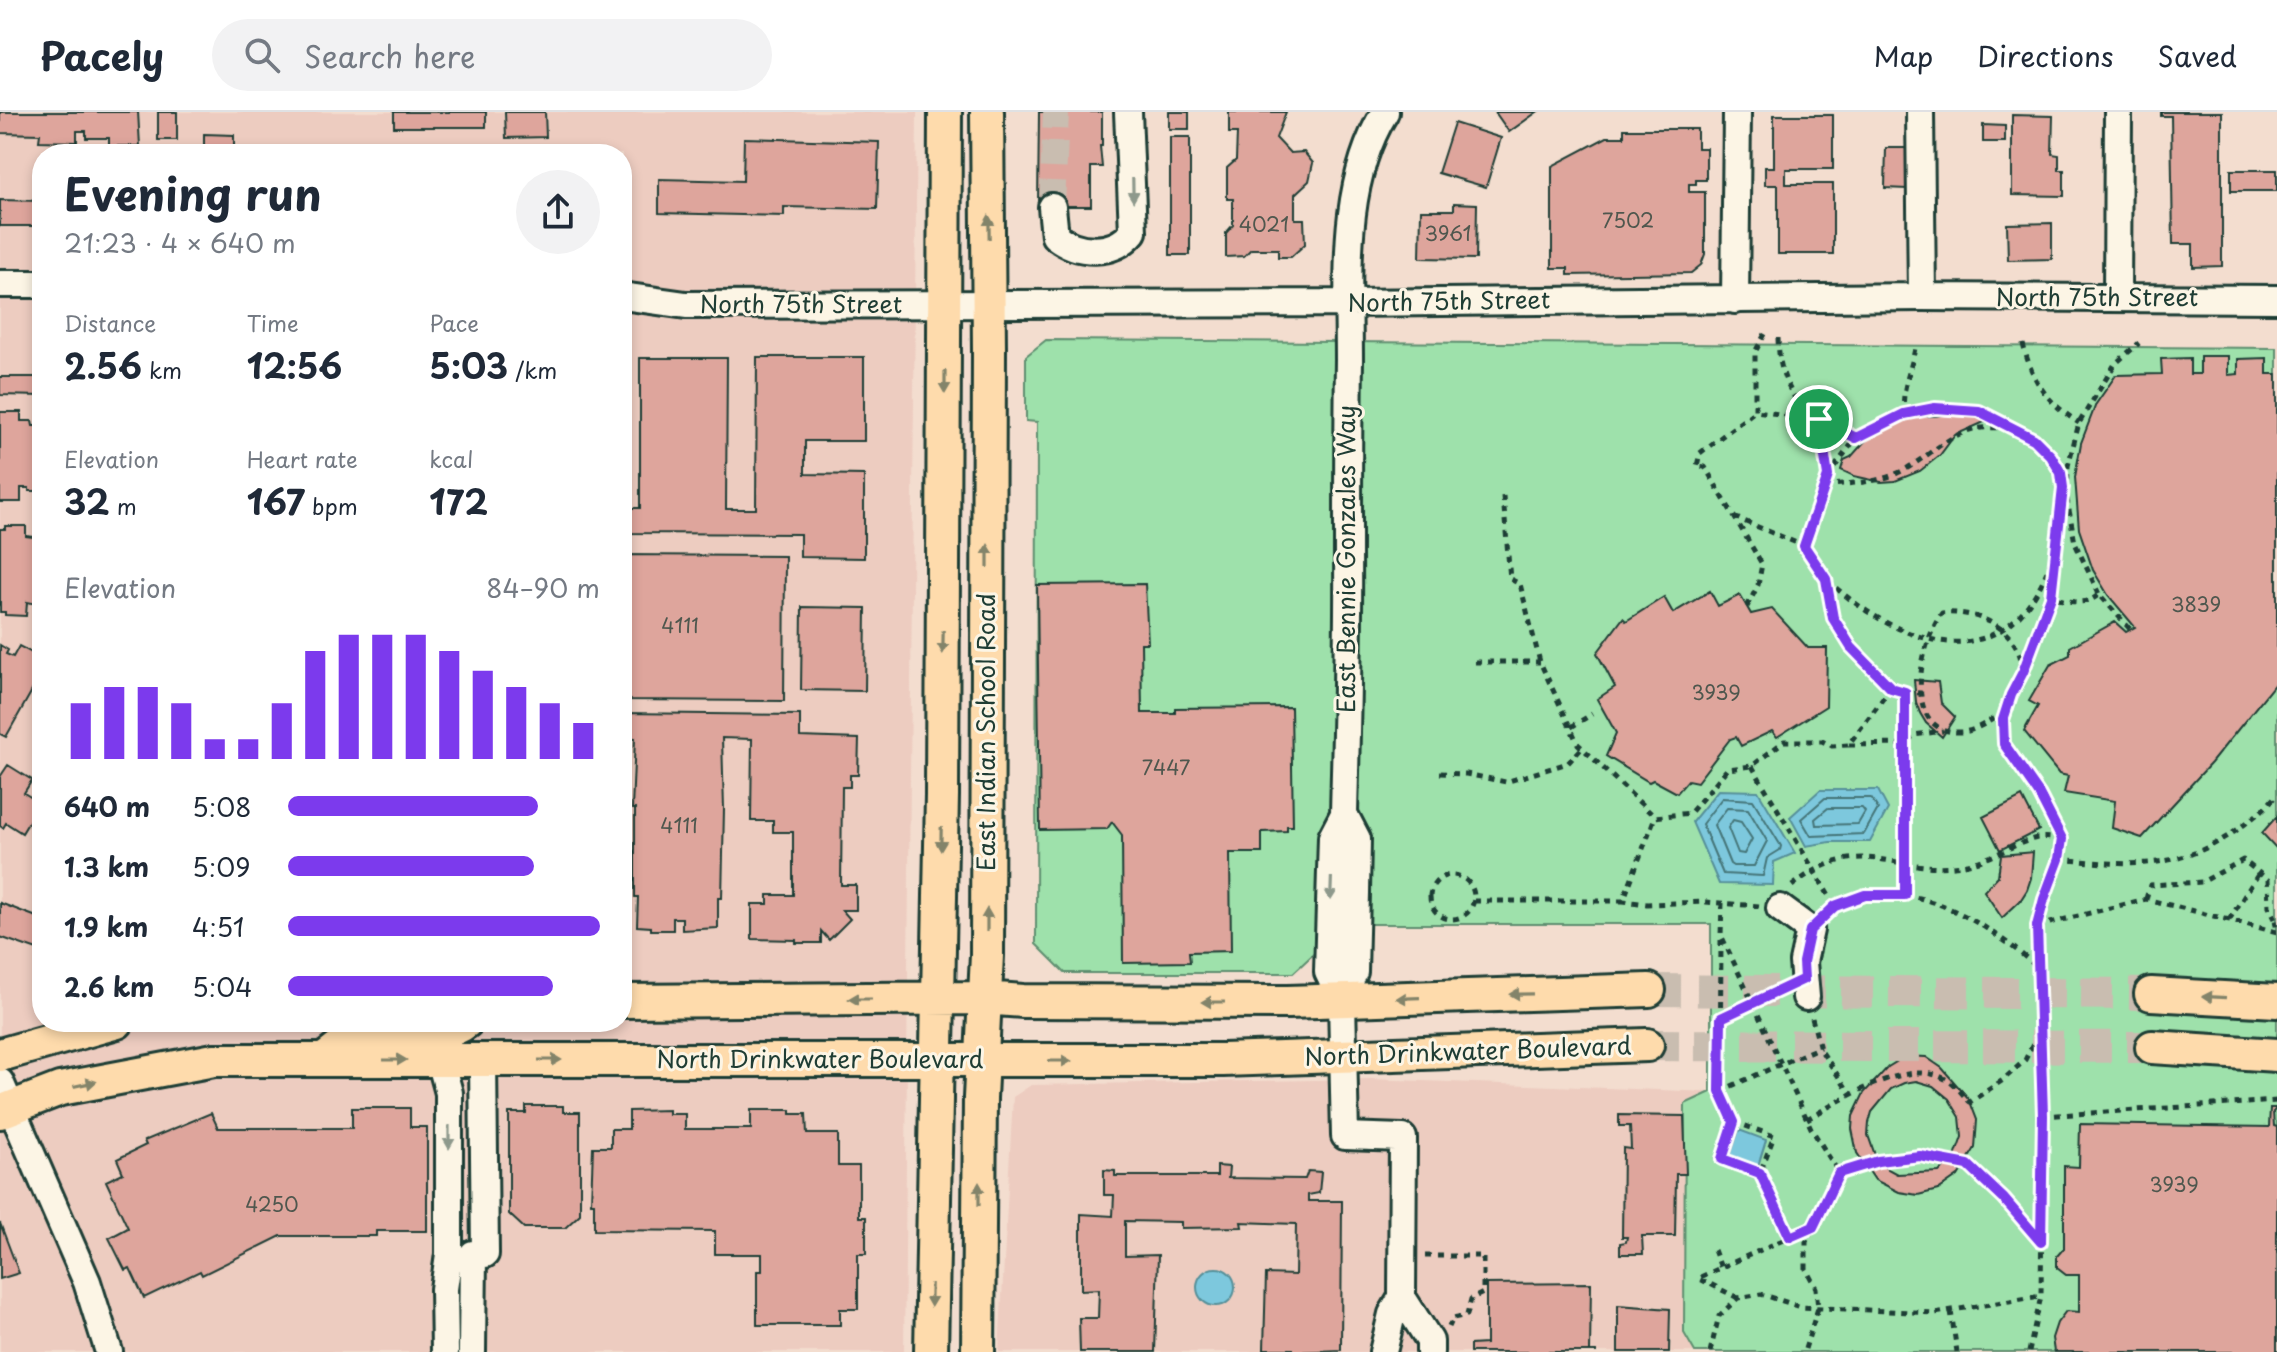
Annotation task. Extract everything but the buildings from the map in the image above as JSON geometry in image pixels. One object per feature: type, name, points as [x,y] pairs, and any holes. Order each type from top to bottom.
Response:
[{"type":"main road","name":"East Indian School Road","points":[[931,1352],[942,795],[945,112]]},
{"type":"main road","name":"East Indian School Road","points":[[978,1352],[984,998],[989,305],[987,112]]},
{"type":"main road","points":[[632,1001],[984,998],[1342,1001],[1649,990]]},
{"type":"main road","points":[[2151,994],[2277,1001]]},
{"type":"main road","points":[[0,1055],[82,1032]]},
{"type":"main road","points":[[323,1060],[355,1038],[443,1032]]},
{"type":"main road","name":"North Drinkwater Boulevard","points":[[3,1100],[214,1060],[1345,1057],[1647,1045]]},
{"type":"main road","points":[[2152,1047],[2277,1055]]},
{"type":"street","points":[[1052,207],[1055,236],[1078,249],[1090,251],[1103,248],[1127,239],[1133,232],[1128,112]]},
{"type":"street","name":"East Bennie Gonzales Way","points":[[1342,1001],[1354,972],[1357,839],[1344,814],[1349,627],[1349,303],[1355,194],[1360,169],[1376,125],[1385,112]]},
{"type":"street","points":[[1735,300],[1737,112]]},
{"type":"street","points":[[1920,112],[1922,297]]},
{"type":"street","points":[[2117,298],[2118,112]]},
{"type":"street","points":[[0,284],[32,284]]},
{"type":"street","name":"North 75th Street","points":[[632,297],[686,305],[1922,297],[2277,299]]},
{"type":"street","points":[[1780,908],[1810,930],[1803,962],[1805,988]]},
{"type":"street","points":[[1342,1001],[1345,1136],[1403,1138],[1402,1297],[1392,1314],[1383,1352]]},
{"type":"street","points":[[440,1060],[449,1093],[449,1254],[444,1289],[445,1352]]},
{"type":"street","points":[[472,1352],[483,1060]]},
{"type":"street","points":[[3,1100],[87,1282],[109,1352]]},
{"type":"street","points":[[477,1254],[488,1352]]},
{"type":"street","points":[[458,1352],[458,1289],[477,1254]]},
{"type":"street","points":[[1402,1297],[1430,1341],[1440,1345]]},
{"type":"path","points":[[1755,411],[1755,352],[1765,334]]},
{"type":"path","points":[[1778,338],[1779,364],[1791,394],[1810,419]]},
{"type":"path","points":[[2130,629],[2099,594],[2079,556],[2067,499],[2068,466],[2079,423],[2115,364],[2139,343]]},
{"type":"path","points":[[2023,344],[2028,364],[2040,387],[2057,409],[2079,423]]},
{"type":"path","points":[[1904,414],[1904,388],[1915,348]]},
{"type":"path","points":[[1804,546],[1828,476],[1856,438],[1904,414],[1935,408],[1979,411],[2041,444],[2061,473],[2062,501],[2051,597],[2005,713],[2004,744],[2039,794],[2062,839],[2059,859],[2037,926],[2043,1116],[2041,1296],[2029,1352]]},
{"type":"path","points":[[1747,607],[1758,585],[1762,564],[1705,467],[1697,466],[1700,453],[1755,411],[1819,419],[1856,438]]},
{"type":"path","points":[[1819,419],[1828,476]]},
{"type":"path","points":[[1825,485],[1891,476],[1918,462],[1946,440],[1972,429],[2013,428]]},
{"type":"path","points":[[1503,496],[1510,579],[1520,584],[1540,662],[1582,748],[1655,817],[1690,813],[1727,769],[1752,766],[1784,741],[1822,741],[1832,746],[1905,744],[1914,735],[1944,731],[1961,733],[1974,729],[2005,713]]},
{"type":"path","points":[[1734,517],[1804,546],[1826,579],[1851,602],[1875,618],[1947,644],[1974,640],[2009,626],[2033,597],[2046,575],[2054,551]]},
{"type":"path","points":[[1826,579],[1833,618],[1851,647],[1891,688],[1921,693]]},
{"type":"path","points":[[2051,597],[2086,602],[2094,600],[2099,594]]},
{"type":"path","points":[[1944,731],[1933,723],[1921,693],[1920,675],[1927,639],[1942,613],[1977,615],[2002,631],[2022,657],[2023,672]]},
{"type":"path","points":[[1475,662],[1540,662]]},
{"type":"path","points":[[1848,745],[1891,688]]},
{"type":"path","points":[[1905,692],[1905,895]]},
{"type":"path","points":[[1571,727],[1592,714]]},
{"type":"path","points":[[1440,773],[1466,774],[1506,782],[1568,763],[1582,748]]},
{"type":"path","points":[[1752,766],[1835,906]]},
{"type":"path","points":[[2059,859],[2147,864],[2194,856],[2235,832],[2268,806],[2277,794]]},
{"type":"path","points":[[1623,901],[1655,817]]},
{"type":"path","points":[[1474,901],[1722,903],[1780,908],[1792,886],[1812,870],[1829,863],[1851,858],[1877,858],[1928,866],[1968,864],[2039,838],[2062,839]]},
{"type":"path","points":[[2037,926],[2146,899],[2277,932],[2276,919],[2269,907],[2268,880],[2243,860],[2202,882],[2150,885],[2146,899]]},
{"type":"path","points":[[2229,920],[2259,873]]},
{"type":"path","points":[[1452,874],[1471,886],[1474,901],[1462,917],[1448,919],[1441,917],[1432,907],[1430,893],[1438,880],[1452,874]]},
{"type":"path","points":[[1810,930],[1835,906],[1865,895],[1905,895],[1959,912],[1995,933],[2039,970]]},
{"type":"path","points":[[1722,903],[1720,1091],[1734,1122],[1722,1159],[1760,1173],[1790,1237]]},
{"type":"path","points":[[1721,935],[1807,1119],[1839,1173]]},
{"type":"path","points":[[1721,1018],[1753,1003],[1805,988],[1820,1047],[1851,1095]]},
{"type":"path","points":[[1807,1119],[1891,1076],[1931,1074],[1948,1080],[1970,1102],[2003,1080],[2025,1060],[2041,1028]]},
{"type":"path","points":[[1720,1091],[1820,1047]]},
{"type":"path","points":[[2043,1116],[2277,1101]]},
{"type":"path","points":[[1734,1122],[1774,1136],[1760,1173]]},
{"type":"path","points":[[1804,1352],[1818,1308],[1816,1288],[1806,1269],[1806,1242],[1839,1173],[1878,1161],[1920,1156],[1968,1165],[2004,1199],[2041,1242]]},
{"type":"path","points":[[1738,1298],[1698,1278],[1813,1227]]},
{"type":"path","points":[[1714,1250],[1721,1268]]},
{"type":"path","points":[[1421,1256],[1483,1256],[1483,1293],[1471,1299],[1467,1315],[1453,1318],[1440,1345]]},
{"type":"path","points":[[1710,1352],[1719,1316],[1738,1298],[1761,1294],[1801,1307],[1934,1313],[2041,1296]]},
{"type":"path","points":[[1951,1311],[1957,1352]]},
{"type":"shaded area","points":[[0,112],[917,112],[904,1352],[0,1352]]},
{"type":"shaded area","points":[[1370,1079],[1711,1092],[1684,1332],[1695,1352],[999,1352],[1013,1097],[1031,1085]]},
{"type":"green space","points":[[1046,340],[2277,348],[2277,1352],[1695,1352],[1684,1333],[1685,1104],[1711,1092],[1711,924],[1322,924],[1321,947],[1293,973],[1065,973],[1036,944],[1037,422],[1026,421],[1026,356]]},
{"type":"water","points":[[1718,790],[1758,791],[1795,853],[1774,862],[1773,885],[1719,884],[1692,822]]},
{"type":"water","points":[[1820,790],[1878,790],[1888,809],[1870,842],[1830,842],[1806,846],[1790,817]]},
{"type":"water","points":[[1739,1130],[1766,1140],[1758,1166],[1730,1156]]},
{"type":"water","points":[[1216,1268],[1229,1274],[1235,1287],[1229,1300],[1216,1306],[1203,1300],[1197,1287],[1203,1274]]},
{"type":"tunnel","points":[[1052,207],[1056,112]]},
{"type":"tunnel","points":[[1649,990],[2151,994]]},
{"type":"tunnel","points":[[1647,1045],[2152,1047]]},
{"type":"route","points":[[1935,408],[1979,411],[2041,444],[2061,473],[2062,501],[2051,597],[2003,720],[2004,744],[2039,794],[2062,839],[2059,859],[2037,926],[2043,1116],[2041,1242],[2004,1199],[1968,1165],[1920,1156],[1878,1161],[1839,1173],[1813,1227],[1790,1237],[1760,1173],[1722,1159],[1734,1122],[1720,1091],[1721,1018],[1804,979],[1803,962],[1810,930],[1835,906],[1865,895],[1905,895],[1905,692],[1891,688],[1851,647],[1833,618],[1826,579],[1804,546],[1828,476],[1819,419],[1856,438],[1904,414],[1935,408]]}]
